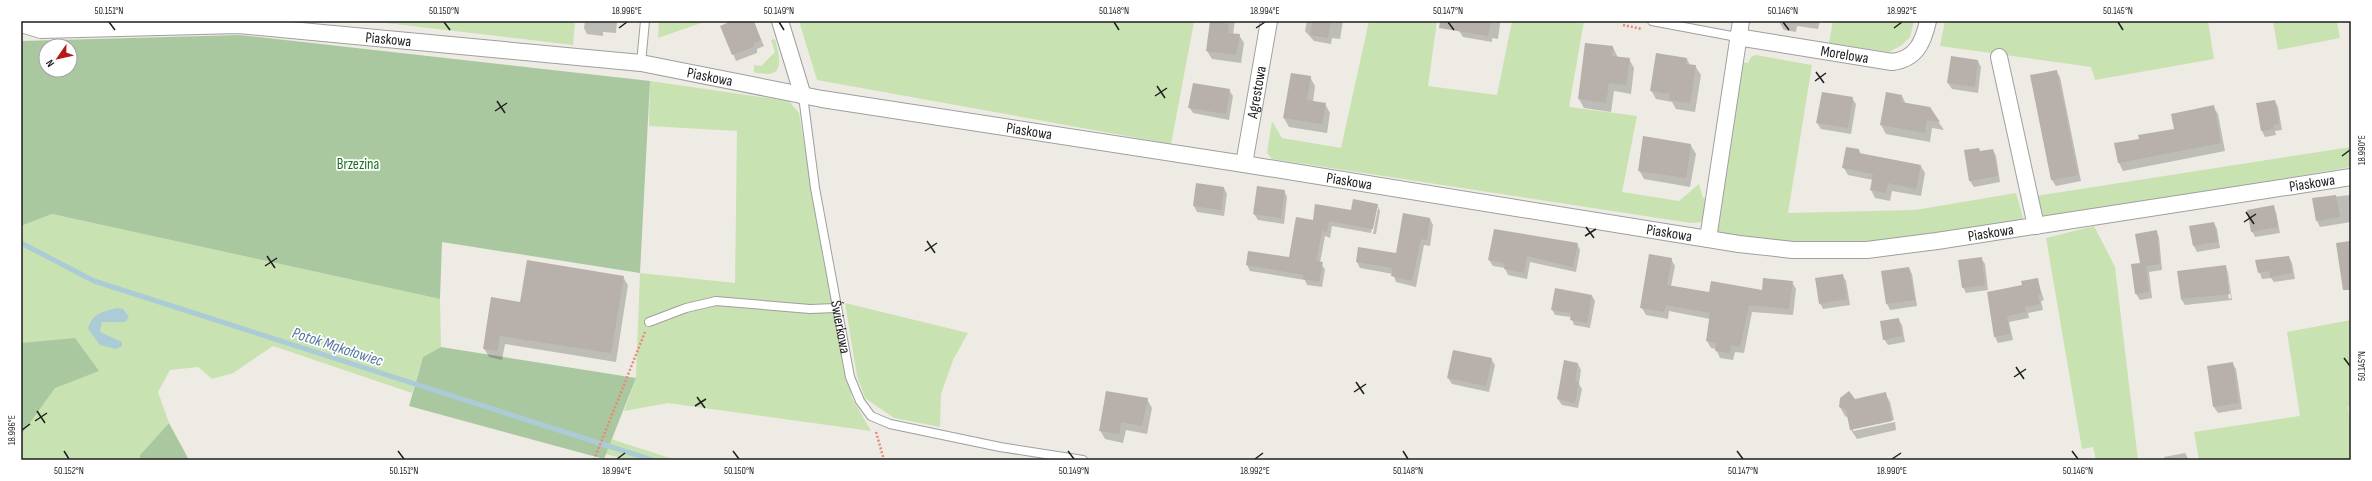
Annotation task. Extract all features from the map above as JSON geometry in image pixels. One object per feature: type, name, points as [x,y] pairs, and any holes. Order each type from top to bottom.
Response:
[{"type":"street","name":"Świerkowa","points":[[780,21],[804,96]]},
{"type":"street","name":"Agrestowa","points":[[1244,164],[1270,21]]},
{"type":"street","points":[[1708,239],[1737,37],[1741,21]]},
{"type":"street","name":"Morelowa","points":[[1737,37],[1892,62],[1908,57],[1918,49],[1924,38],[1928,21]]},
{"type":"street","name":"Piaskowa","points":[[21,24],[41,30],[239,25],[305,29],[641,63],[804,96],[1244,164],[1708,239],[1793,250],[1867,250],[2036,226],[2351,177]]},
{"type":"street","name":"Piaskowa","points":[[2000,57],[2036,226]]},
{"type":"lane","points":[[641,63],[645,21]]},
{"type":"lane","points":[[1652,21],[1737,37]]},
{"type":"lane","name":"Świerkowa","points":[[804,96],[816,188],[830,257],[836,308],[850,377],[860,401],[871,416]]},
{"type":"lane","points":[[649,322],[686,308],[716,301],[810,309],[836,308]]},
{"type":"lane","points":[[871,416],[897,425],[1000,446],[1083,460]]},
{"type":"path","points":[[1623,25],[1646,30]]},
{"type":"path","points":[[594,460],[649,322]]},
{"type":"path","points":[[871,416],[884,460]]},
{"type":"green space","points":[[369,21],[575,21],[573,45]]},
{"type":"green space","points":[[659,21],[707,21],[658,38]]},
{"type":"green space","points":[[799,21],[1194,22],[1171,144],[817,80]]},
{"type":"green space","points":[[1369,21],[1437,21],[1428,86],[1497,95],[1512,21],[1584,21],[1569,107],[1637,116],[1622,192],[1679,201],[1699,184],[1703,198],[1708,199],[1702,222],[1691,223],[1272,159],[1267,153],[1272,121],[1282,138],[1341,148]]},
{"type":"green space","points":[[1833,21],[1914,21],[1910,37],[1902,45],[1889,52],[1829,43]]},
{"type":"green space","points":[[1945,21],[2208,21],[2214,59],[2095,80],[2091,67],[1940,46]]},
{"type":"green space","points":[[2273,21],[2337,21],[2340,38],[2278,50]]},
{"type":"green space","name":"Brzezina","points":[[240,35],[650,81],[640,273],[442,242],[440,299],[52,214],[21,226],[21,41],[38,41],[38,78],[78,78],[78,39]]},
{"type":"green space","points":[[775,39],[779,55],[779,62],[776,71],[764,74],[754,72],[754,65],[761,66],[775,52],[771,40]]},
{"type":"green space","points":[[1756,55],[1812,65],[1788,213],[1915,210],[2016,193],[2024,221],[1885,241],[1809,244],[1724,235],[1716,230],[1742,62],[1748,63],[1751,57]]},
{"type":"green space","points":[[650,81],[789,101],[799,113],[823,258],[852,398],[871,431],[668,403],[624,411],[636,378],[640,273],[735,283],[737,131],[649,126]]},
{"type":"green space","points":[[2351,147],[2351,167],[2042,220],[2036,196]]},
{"type":"green space","points":[[52,214],[440,299],[441,347],[423,357],[412,393],[273,346],[233,373],[212,379],[198,367],[170,370],[158,392],[169,423],[140,455],[140,460],[21,460],[21,226]]},
{"type":"green space","points":[[2094,226],[2115,267],[2138,460],[2096,460],[2093,447],[2082,449],[2046,238]]},
{"type":"green space","points":[[845,303],[968,333],[953,360],[941,394],[940,427],[894,418],[865,398],[857,376]]},
{"type":"green space","points":[[2351,320],[2351,406],[2348,407],[2351,427],[2351,460],[2199,460],[2194,432],[2300,416],[2287,332]]},
{"type":"green space","points":[[75,338],[99,371],[55,388],[21,435],[21,343]]},
{"type":"green space","points":[[441,347],[636,378],[604,459],[409,406],[423,357]]},
{"type":"green space","points":[[169,423],[189,460],[140,460],[140,455]]},
{"type":"green space","points":[[611,439],[676,460],[628,460],[606,454]]},
{"type":"water","points":[[117,308],[123,309],[129,317],[125,322],[102,322],[100,332],[122,342],[122,346],[116,349],[100,345],[88,329],[92,320],[99,314]]},
{"type":"building","points":[[732,21],[754,21],[761,40],[754,43],[754,47],[732,55],[720,26]]},
{"type":"building","points":[[1210,21],[1229,24],[1228,33],[1240,34],[1236,55],[1206,51]]},
{"type":"building","points":[[1312,21],[1331,21],[1328,38],[1310,35]]},
{"type":"building","points":[[1440,21],[1491,21],[1488,36],[1439,28]]},
{"type":"building","points":[[1585,43],[1613,46],[1612,56],[1630,58],[1626,85],[1609,83],[1606,103],[1578,99]]},
{"type":"building","points":[[1656,53],[1687,58],[1686,64],[1696,65],[1690,103],[1669,100],[1670,94],[1650,91]]},
{"type":"building","points":[[1951,56],[1978,60],[1975,87],[1947,83]]},
{"type":"building","points":[[2057,70],[2078,175],[2051,180],[2030,75]]},
{"type":"building","points":[[1291,73],[1311,76],[1307,100],[1326,103],[1322,124],[1283,118]]},
{"type":"building","points":[[1193,83],[1230,89],[1226,114],[1188,108]]},
{"type":"building","points":[[1822,92],[1853,97],[1848,128],[1816,123]]},
{"type":"building","points":[[1886,92],[1902,95],[1901,102],[1930,107],[1940,122],[1927,120],[1925,133],[1880,125]]},
{"type":"building","points":[[2275,100],[2279,124],[2273,125],[2273,129],[2261,131],[2256,103]]},
{"type":"building","points":[[2214,105],[2221,143],[2118,163],[2114,143],[2139,139],[2138,135],[2174,129],[2171,114]]},
{"type":"building","points":[[1643,136],[1691,144],[1686,178],[1638,171]]},
{"type":"building","points":[[1846,147],[1859,149],[1859,153],[1921,165],[1916,189],[1888,183],[1886,193],[1870,190],[1873,174],[1842,168]]},
{"type":"building","points":[[1979,148],[1980,151],[1993,149],[1998,176],[1969,181],[1964,150]]},
{"type":"building","points":[[1196,183],[1224,187],[1221,210],[1193,206]]},
{"type":"building","points":[[1257,186],[1285,190],[1281,218],[1253,214]]},
{"type":"building","points":[[2336,195],[2340,217],[2316,221],[2312,198]]},
{"type":"building","points":[[1353,199],[1378,204],[1373,229],[1329,221],[1327,232],[1322,231],[1316,261],[1323,262],[1319,282],[1303,279],[1304,275],[1246,265],[1248,251],[1289,257],[1296,217],[1313,220],[1315,204],[1351,210]]},
{"type":"building","points":[[2274,205],[2278,227],[2251,232],[2247,210]]},
{"type":"building","points":[[1403,213],[1430,218],[1427,240],[1421,239],[1412,281],[1391,276],[1393,268],[1356,262],[1358,247],[1396,253]]},
{"type":"building","points":[[2214,222],[2218,242],[2193,246],[2189,226]]},
{"type":"building","points":[[1494,229],[1578,243],[1573,267],[1527,256],[1524,273],[1504,269],[1505,263],[1488,260]]},
{"type":"building","points":[[2157,230],[2160,264],[2146,266],[2149,292],[2135,294],[2131,264],[2140,263],[2135,234]]},
{"type":"building","points":[[2350,241],[2351,290],[2343,290],[2336,243]]},
{"type":"building","points":[[1649,254],[1672,258],[1667,285],[1709,292],[1711,281],[1762,290],[1763,278],[1793,281],[1789,309],[1749,305],[1740,347],[1731,345],[1730,353],[1715,351],[1716,343],[1706,341],[1710,313],[1666,305],[1664,312],[1640,308]]},
{"type":"building","points":[[2289,256],[2292,273],[2270,277],[2269,271],[2258,273],[2255,260]]},
{"type":"building","points":[[1982,257],[1985,285],[1962,288],[1958,260]]},
{"type":"building","points":[[527,260],[624,276],[611,353],[500,336],[497,351],[483,349],[491,297],[520,302]]},
{"type":"building","points":[[2226,265],[2230,294],[2181,299],[2177,271]]},
{"type":"building","points":[[1909,267],[1915,300],[1886,304],[1881,271]]},
{"type":"building","points":[[1843,274],[1847,299],[1819,304],[1815,278]]},
{"type":"building","points":[[2038,278],[2041,294],[2038,295],[2040,304],[2025,307],[2026,312],[2007,316],[2010,334],[1994,337],[1987,292],[2022,285],[2021,281]]},
{"type":"building","points":[[1555,288],[1592,295],[1587,323],[1570,320],[1571,313],[1551,310]]},
{"type":"building","points":[[1899,318],[1902,336],[1883,340],[1880,321]]},
{"type":"building","points":[[1453,350],[1492,358],[1486,386],[1447,378]]},
{"type":"building","points":[[1564,360],[1578,363],[1575,381],[1579,382],[1575,403],[1557,399]]},
{"type":"building","points":[[2233,362],[2239,403],[2213,407],[2207,366]]},
{"type":"building","points":[[1106,391],[1148,398],[1142,426],[1121,422],[1119,434],[1099,431]]},
{"type":"building","points":[[1849,391],[1855,399],[1886,392],[1892,421],[1850,430],[1846,410],[1839,407],[1840,398]]},
{"type":"waterway","name":"Potok Mąkołowiec","points":[[21,243],[94,281],[652,460]]}]
